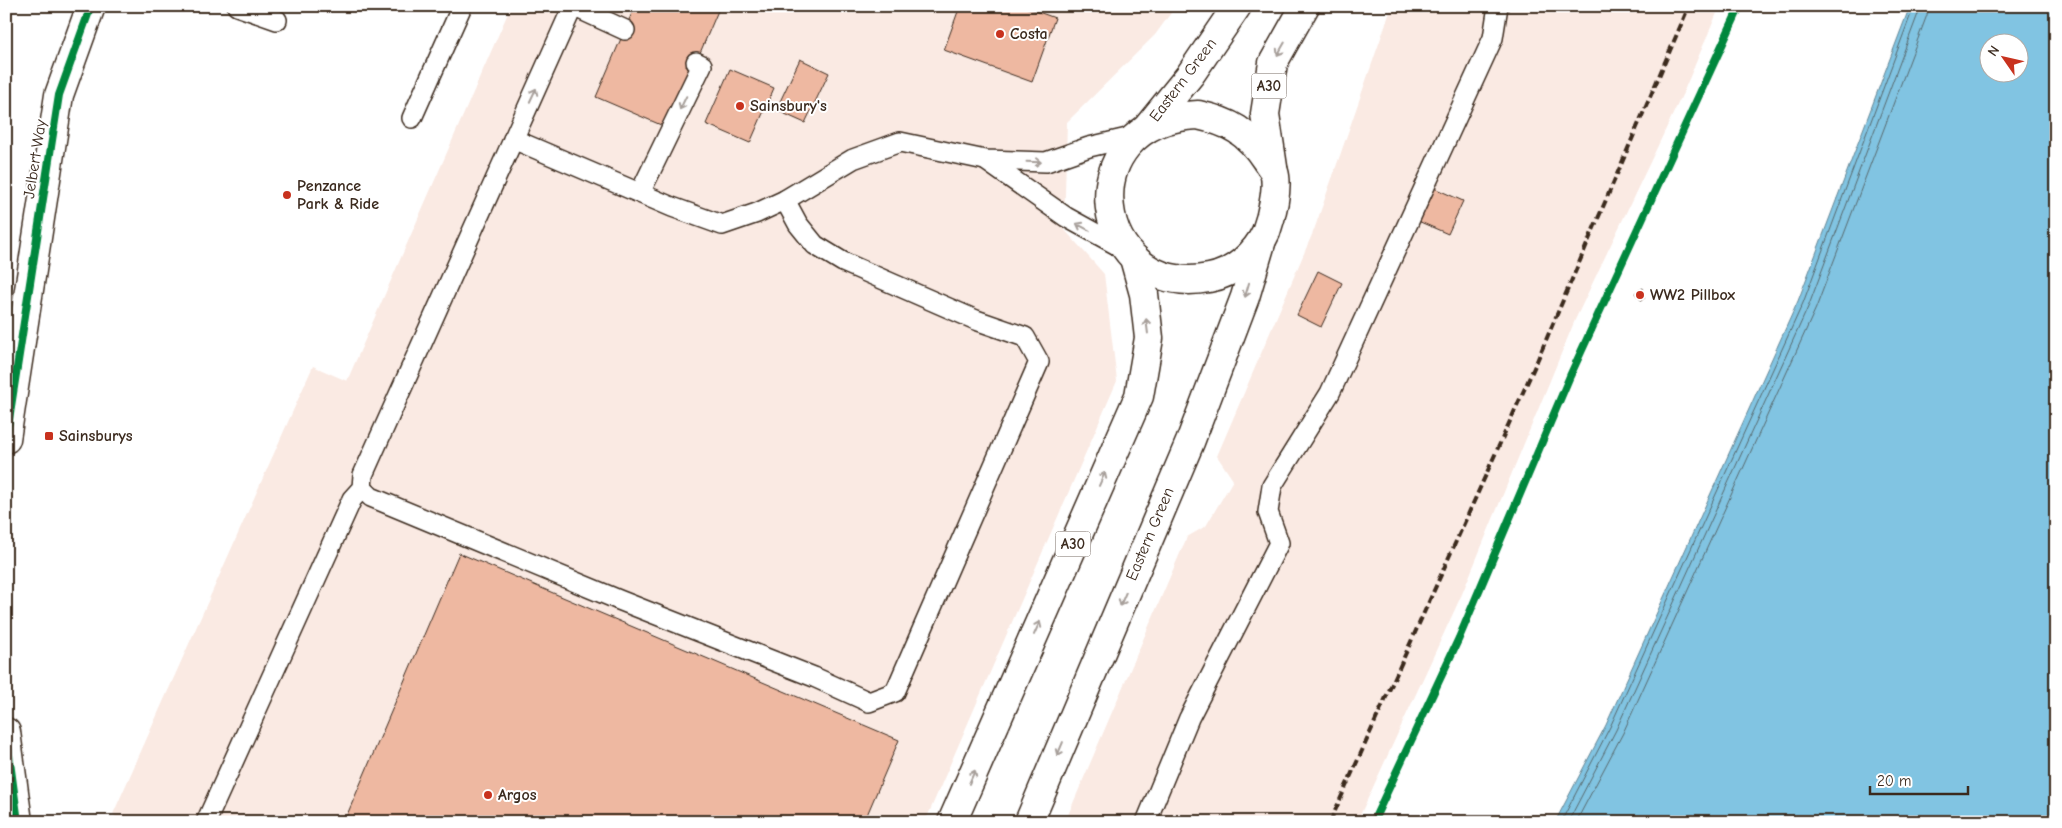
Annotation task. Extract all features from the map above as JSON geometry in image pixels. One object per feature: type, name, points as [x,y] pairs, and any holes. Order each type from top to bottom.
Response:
[{"type":"main road","name":"Jelbert Way","points":[[6,439],[59,95],[91,6]]},
{"type":"main road","name":"Eastern Green","points":[[1141,132],[1190,75],[1237,6]]},
{"type":"main road","name":"A30","points":[[1274,173],[1265,114],[1273,63],[1305,6]]},
{"type":"main road","points":[[1198,115],[1221,120],[1243,132],[1260,152],[1274,173],[1272,217],[1261,243],[1242,263],[1218,276],[1195,281],[1171,278],[1149,270],[1130,254],[1118,237],[1110,215],[1109,186],[1118,158],[1141,132],[1158,122],[1178,116],[1198,115]]},
{"type":"main road","name":"Eastern Green","points":[[1029,822],[1190,442],[1246,297],[1261,243]]},
{"type":"main road","name":"A30","points":[[952,822],[1138,396],[1149,338],[1144,294],[1130,254]]},
{"type":"main road","points":[[6,732],[18,822]]},
{"type":"lane","points":[[237,6],[277,20]]},
{"type":"lane","points":[[412,118],[462,6]]},
{"type":"lane","points":[[206,822],[352,499],[362,488],[363,475],[574,6],[625,30]]},
{"type":"lane","points":[[1146,822],[1189,718],[1279,543],[1268,512],[1272,486],[1330,393],[1494,38],[1498,6]]},
{"type":"lane","points":[[640,193],[702,65],[696,62]]},
{"type":"lane","points":[[513,140],[672,207],[722,225],[757,213],[785,200],[853,159],[900,142],[985,160],[1046,162],[1141,132]]},
{"type":"lane","points":[[985,160],[1066,218],[1130,254]]},
{"type":"lane","points":[[362,488],[371,497],[620,600],[814,677],[869,702],[895,692],[1039,362],[1025,338],[976,320],[843,262],[815,245],[798,224],[785,200]]},
{"type":"shaded area","points":[[511,6],[1176,6],[1155,35],[1067,122],[1064,229],[1104,274],[1117,381],[925,822],[121,822],[113,814],[313,366],[347,381]]},
{"type":"shaded area","points":[[1392,6],[1720,6],[1683,93],[1575,320],[1462,594],[1357,822],[1065,822],[1187,537],[1206,526],[1233,480],[1217,456],[1314,230]]},
{"type":"water","points":[[1910,6],[2056,6],[2056,822],[1555,822],[1606,725],[1798,301]]},
{"type":"building","points":[[635,6],[720,6],[668,128],[596,97]]},
{"type":"building","name":"Costa","points":[[960,6],[1022,6],[1055,18],[1032,82],[944,50]]},
{"type":"building","points":[[800,59],[829,73],[805,123],[776,110]]},
{"type":"building","name":"Sainsbury's","points":[[730,69],[774,88],[750,143],[706,124]]},
{"type":"building","points":[[1434,188],[1463,201],[1448,234],[1418,221]]},
{"type":"building","points":[[1318,271],[1342,283],[1321,327],[1297,315]]},
{"type":"building","name":"WW2 Pillbox","points":[[1643,288],[1644,299],[1641,300],[1635,293]]},
{"type":"building","points":[[459,553],[899,740],[864,822],[344,822]]},
{"type":"railway","points":[[1330,822],[1537,361],[1689,6]]},
{"type":"cycle path","points":[[6,439],[59,95],[91,6]]},
{"type":"cycle path","points":[[1373,822],[1459,638],[1570,376],[1740,6]]},
{"type":"cycle path","points":[[6,732],[18,822]]},
{"type":"place","name":"Costa","points":[[1000,34]]},
{"type":"place","name":"Sainsbury's","points":[[740,106]]},
{"type":"place","name":"Penzance Park & Ride","points":[[287,195]]},
{"type":"place","name":"WW2 Pillbox","points":[[1640,295]]},
{"type":"place","name":"Sainsburys","points":[[49,436]]},
{"type":"place","name":"Argos","points":[[488,795]]}]
